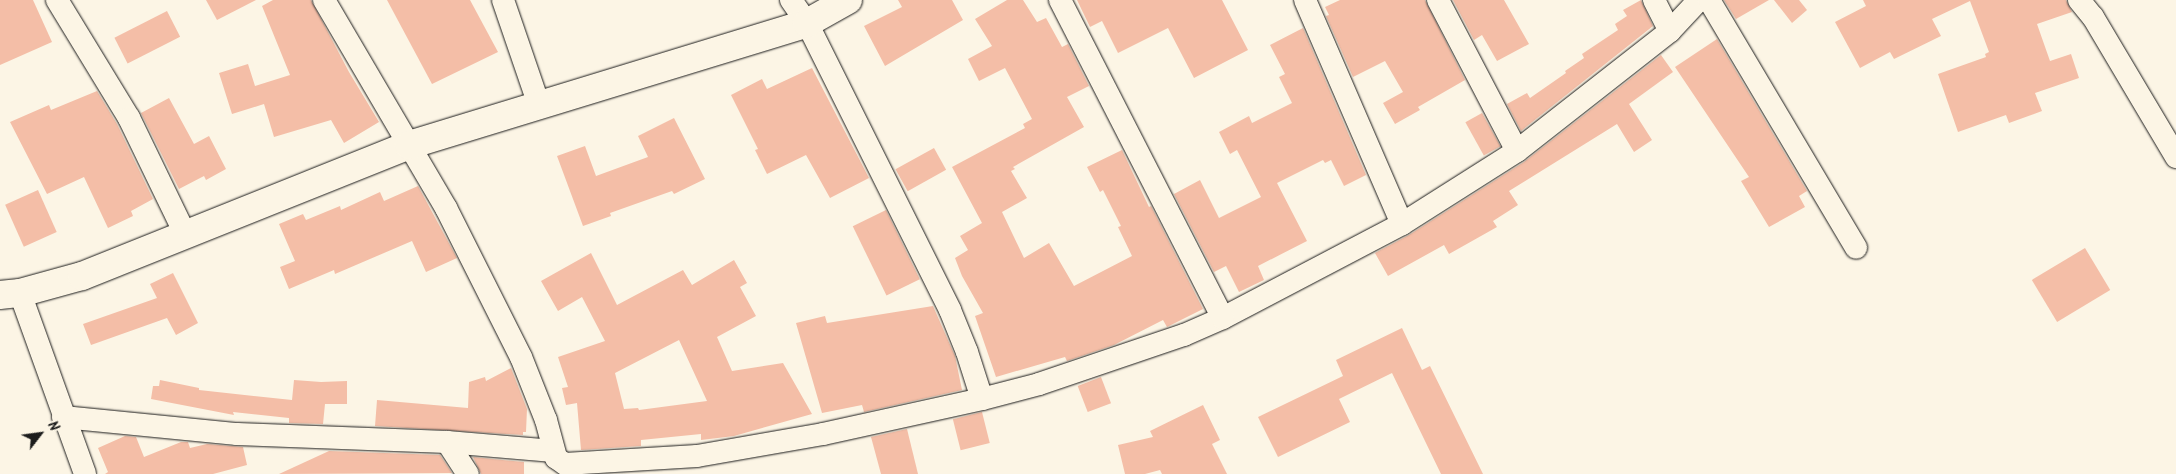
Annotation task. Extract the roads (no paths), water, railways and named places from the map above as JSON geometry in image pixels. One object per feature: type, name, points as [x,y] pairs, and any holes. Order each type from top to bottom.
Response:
[{"type":"main road","points":[[10,294],[82,276],[409,145],[807,23],[848,0]]},
{"type":"street","points":[[57,0],[129,118],[185,234]]},
{"type":"street","points":[[324,0],[446,208],[521,357],[542,407],[554,452],[558,461],[565,464],[697,456],[823,434],[982,399],[1106,363],[1184,335],[1223,318],[1402,224],[1516,152],[1670,31],[1699,0]]},
{"type":"street","points":[[503,0],[539,105]]},
{"type":"street","points":[[791,0],[807,23],[950,310],[967,352],[982,399]]},
{"type":"street","points":[[1060,0],[1223,318]]},
{"type":"street","points":[[1305,0],[1402,224]]},
{"type":"street","points":[[1438,0],[1516,152]]},
{"type":"street","points":[[1654,0],[1670,31]]},
{"type":"street","points":[[1709,0],[1856,248]]},
{"type":"street","points":[[2079,0],[2093,18],[2176,157]]},
{"type":"street","points":[[10,294],[86,474]]},
{"type":"street","points":[[63,417],[237,434],[448,442],[554,452]]},
{"type":"street","points":[[448,442],[468,474]]}]
